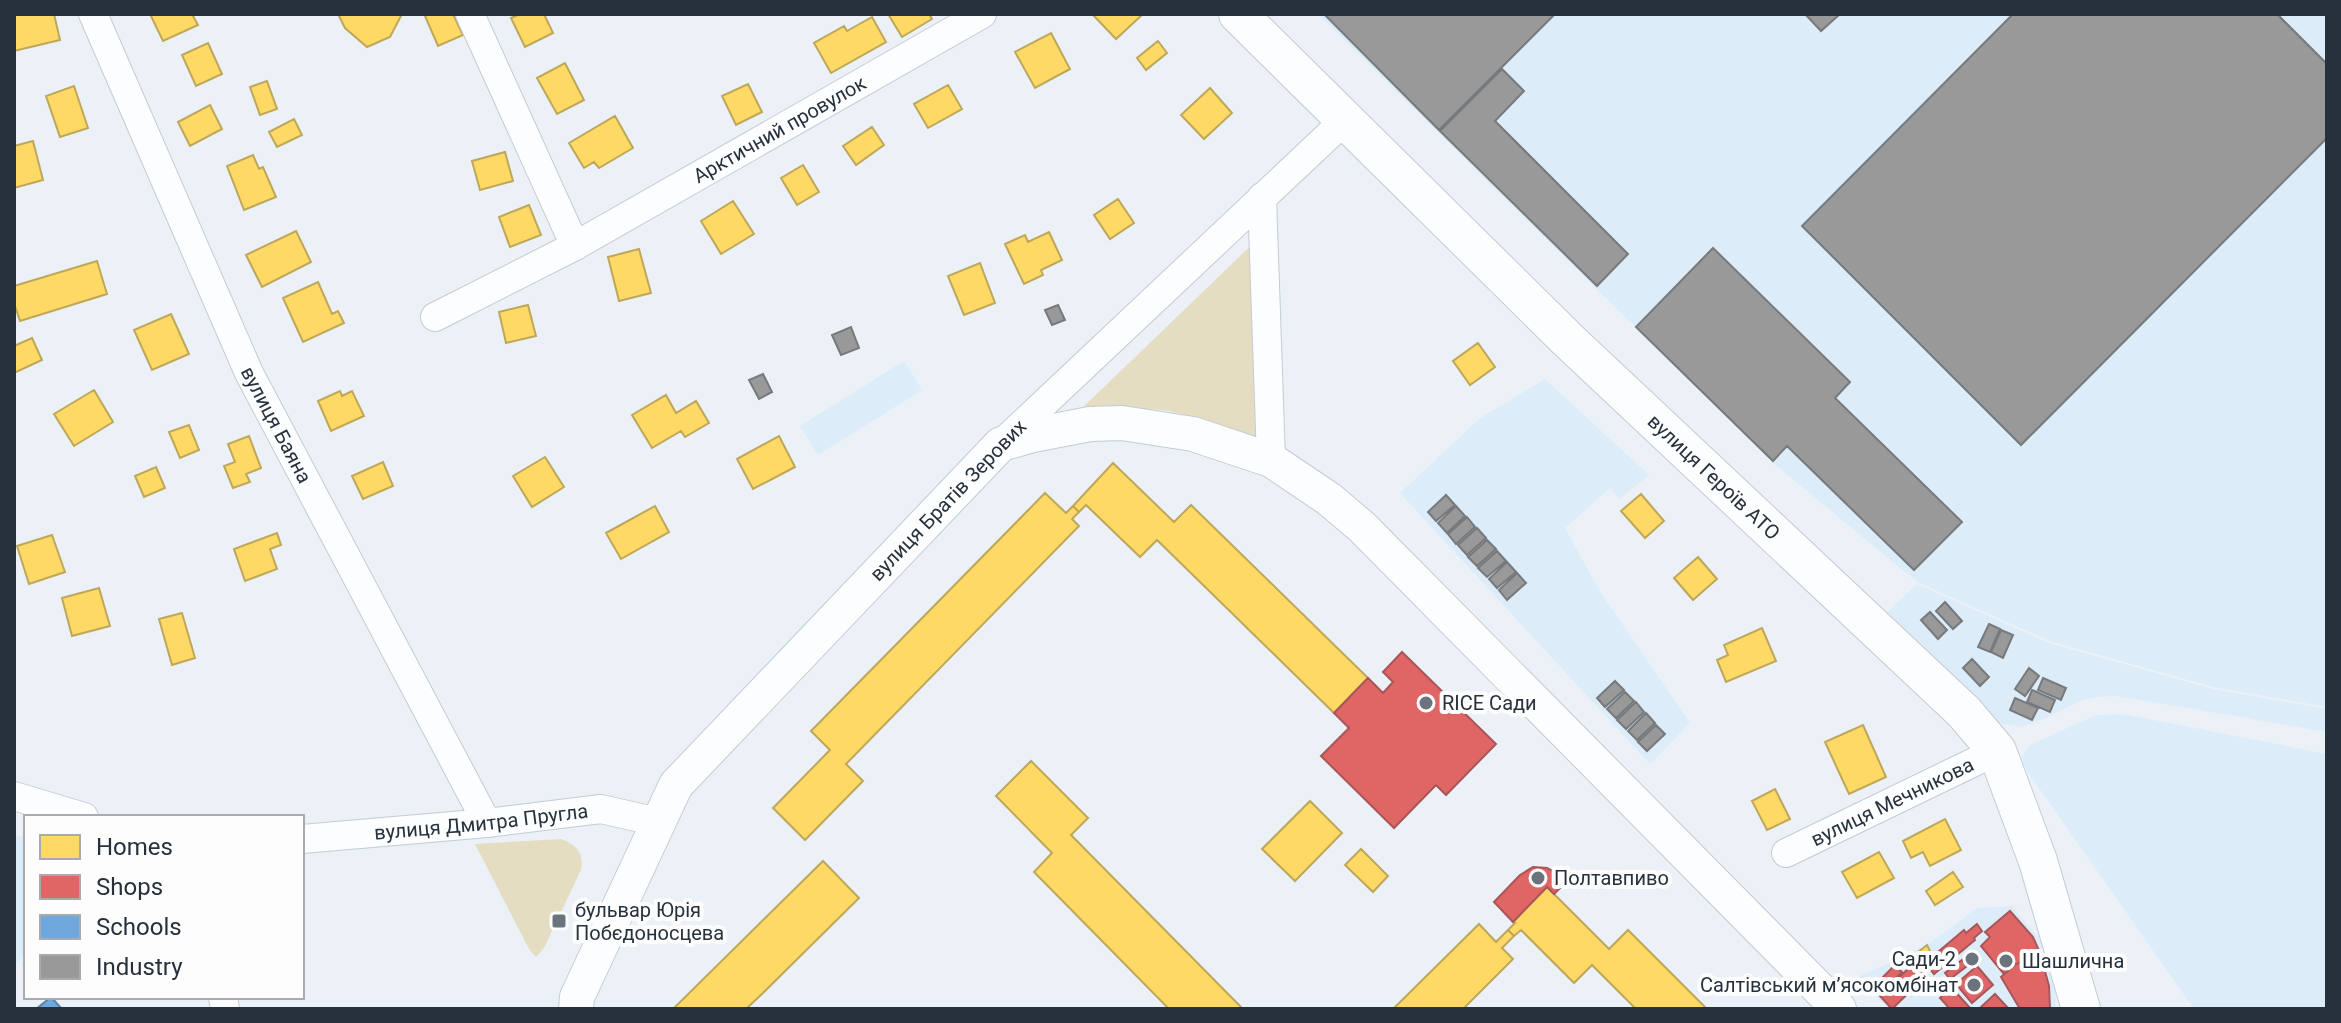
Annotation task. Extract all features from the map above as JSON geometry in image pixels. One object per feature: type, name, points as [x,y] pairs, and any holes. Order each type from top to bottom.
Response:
[{"type":"main road","name":"вулиця Героїв АТО","points":[[1238,14],[1568,340],[1964,712],[1997,751],[2038,861],[2081,1009]]},
{"type":"street","name":"вулиця Баяна","points":[[93,14],[249,373],[487,823]]},
{"type":"street","points":[[470,14],[575,246]]},
{"type":"street","name":"Арктичний провулок","points":[[435,317],[575,246],[982,14]]},
{"type":"street","name":"вулиця Братів Зерових","points":[[576,1009],[577,997],[676,785],[1001,444],[1345,120]]},
{"type":"street","points":[[1262,197],[1271,460]]},
{"type":"street","points":[[1001,444],[1062,429],[1122,423],[1193,434],[1271,460],[1329,499],[1362,527],[1839,1009]]},
{"type":"street","name":"вулиця Мечникова","points":[[1786,853],[1997,751]]},
{"type":"street","points":[[14,796],[77,815]]},
{"type":"street","name":"вулиця Дмитра Пругла","points":[[304,839],[487,823],[601,809],[658,822]]},
{"type":"shaded area","points":[[1318,14],[2327,14],[2327,707],[2213,687],[2050,641],[1917,582],[1772,462]]},
{"type":"shaded area","points":[[1265,232],[1270,443],[1169,411],[1135,409],[1075,415]]},
{"type":"shaded area","points":[[904,361],[922,390],[818,455],[800,426]]},
{"type":"shaded area","points":[[1545,379],[1649,475],[1620,499],[1610,488],[1565,528],[1601,593],[1690,723],[1650,764],[1400,493],[1479,419]]},
{"type":"shaded area","points":[[1917,584],[2049,643],[2213,689],[2327,709],[2327,732],[2116,696],[2082,700],[2020,727],[1999,723],[1885,614]]},
{"type":"shaded area","points":[[2123,714],[2327,754],[2327,1009],[2194,1009],[2025,768],[2022,756],[2030,745],[2096,715]]},
{"type":"shaded area","points":[[14,835],[24,838],[24,956],[14,966]]},
{"type":"shaded area","points":[[561,839],[578,850],[581,870],[544,948],[536,957],[475,844]]},
{"type":"shaded area","name":"Сади-2","points":[[2012,906],[2042,942],[2055,989],[2056,1009],[1888,1009],[1858,977],[1927,945],[1977,908]]},
{"type":"building: Homes","points":[[14,14],[54,14],[60,40],[14,51]]},
{"type":"building: Homes","points":[[150,14],[192,14],[198,25],[163,41]]},
{"type":"building: Homes","points":[[338,14],[402,14],[390,37],[367,47],[345,28]]},
{"type":"building: Homes","points":[[453,14],[463,35],[438,46],[425,16]]},
{"type":"building: Homes","points":[[520,14],[544,14],[553,33],[525,47],[511,18]]},
{"type":"building: Homes","points":[[888,14],[929,14],[932,19],[902,37]]},
{"type":"building: Homes","points":[[1143,14],[1116,39],[1094,16]]},
{"type":"building: Homes","points":[[872,17],[886,42],[831,73],[814,43],[844,26],[847,31]]},
{"type":"building: Homes","points":[[1051,33],[1070,69],[1035,88],[1015,52]]},
{"type":"building: Homes","points":[[1158,41],[1167,53],[1146,70],[1137,58]]},
{"type":"building: Homes","points":[[208,43],[222,74],[196,86],[182,55]]},
{"type":"building: Homes","points":[[565,63],[584,100],[557,114],[537,78]]},
{"type":"building: Homes","points":[[267,81],[277,109],[260,115],[250,87]]},
{"type":"building: Homes","points":[[748,84],[762,112],[736,125],[722,96]]},
{"type":"building: Homes","points":[[948,85],[962,109],[928,128],[914,104]]},
{"type":"building: Homes","points":[[74,86],[88,128],[60,137],[46,96]]},
{"type":"building: Homes","points":[[1210,88],[1232,113],[1204,139],[1181,115]]},
{"type":"building: Homes","points":[[210,105],[222,129],[190,146],[178,122]]},
{"type":"building: Homes","points":[[615,116],[633,148],[599,168],[594,162],[584,168],[569,143]]},
{"type":"building: Homes","points":[[294,119],[302,135],[277,147],[269,132]]},
{"type":"building: Homes","points":[[872,127],[884,145],[856,165],[843,146]]},
{"type":"building: Homes","points":[[33,141],[43,180],[14,188],[14,146]]},
{"type":"building: Homes","points":[[505,152],[513,181],[480,190],[472,161]]},
{"type":"building: Homes","points":[[253,155],[259,169],[263,167],[276,197],[244,210],[227,166]]},
{"type":"building: Homes","points":[[803,165],[819,192],[797,205],[781,178]]},
{"type":"building: Homes","points":[[1118,199],[1134,223],[1110,239],[1094,215]]},
{"type":"building: Homes","points":[[733,201],[754,234],[721,254],[701,221]]},
{"type":"building: Homes","points":[[529,205],[541,235],[510,247],[499,217]]},
{"type":"building: Homes","points":[[296,231],[311,262],[262,287],[246,255]]},
{"type":"building: Homes","points":[[1049,232],[1062,260],[1041,270],[1043,275],[1024,284],[1005,244],[1025,235],[1028,242]]},
{"type":"building: Homes","points":[[639,249],[651,293],[619,301],[608,257]]},
{"type":"building: Homes","points":[[97,261],[107,294],[20,321],[14,303],[14,286]]},
{"type":"building: Homes","points":[[980,263],[995,303],[964,315],[948,276]]},
{"type":"building: Homes","points":[[318,282],[332,314],[338,311],[344,323],[303,342],[283,298]]},
{"type":"building: Homes","points":[[528,305],[536,336],[506,343],[499,312]]},
{"type":"building: Homes","points":[[171,314],[189,354],[152,370],[134,330]]},
{"type":"building: Homes","points":[[32,338],[42,360],[14,373],[14,346]]},
{"type":"building: Homes","points":[[1478,343],[1495,367],[1470,385],[1453,361]]},
{"type":"building: Homes","points":[[94,390],[113,422],[74,446],[54,414]]},
{"type":"building: Homes","points":[[340,391],[342,396],[352,391],[364,416],[331,431],[318,401]]},
{"type":"building: Homes","points":[[666,395],[676,413],[696,401],[709,423],[685,437],[681,431],[652,448],[632,415]]},
{"type":"building: Homes","points":[[189,425],[199,450],[180,458],[169,432]]},
{"type":"building: Homes","points":[[249,436],[261,468],[246,474],[250,482],[233,488],[224,466],[235,462],[228,444]]},
{"type":"building: Homes","points":[[779,436],[795,467],[753,489],[737,459]]},
{"type":"building: Homes","points":[[545,457],[564,487],[532,507],[513,476]]},
{"type":"building: Homes","points":[[383,462],[393,486],[363,499],[352,476]]},
{"type":"building: Homes","points":[[1113,463],[1174,522],[1191,505],[1368,678],[1334,713],[1157,540],[1140,557],[1086,505],[1079,512],[1073,506]]},
{"type":"building: Homes","points":[[156,467],[165,488],[144,497],[135,476]]},
{"type":"building: Homes","points":[[1045,493],[1066,513],[1073,506],[1079,512],[1072,519],[1079,526],[846,764],[863,781],[805,840],[773,808],[830,750],[811,731]]},
{"type":"building: Homes","points":[[1641,494],[1664,521],[1645,538],[1621,511]]},
{"type":"building: Homes","points":[[655,506],[669,532],[621,559],[606,533]]},
{"type":"building: Homes","points":[[277,533],[281,545],[270,549],[277,569],[245,581],[234,549]]},
{"type":"building: Homes","points":[[52,535],[65,572],[29,584],[17,546]]},
{"type":"building: Homes","points":[[1698,557],[1717,579],[1693,600],[1674,578]]},
{"type":"building: Homes","points":[[99,588],[110,626],[72,636],[62,598]]},
{"type":"building: Homes","points":[[182,613],[195,658],[172,665],[159,619]]},
{"type":"building: Homes","points":[[1762,628],[1776,661],[1726,682],[1717,660],[1728,655],[1724,645]]},
{"type":"building: Homes","points":[[1863,725],[1886,777],[1849,794],[1825,742]]},
{"type":"building: Homes","points":[[1031,761],[1088,818],[1071,835],[1243,1009],[1169,1009],[1034,872],[1052,853],[996,796]]},
{"type":"building: Homes","points":[[1775,789],[1790,819],[1767,830],[1752,801]]},
{"type":"building: Homes","points":[[1310,801],[1342,833],[1295,881],[1262,849]]},
{"type":"building: Homes","points":[[1945,819],[1961,850],[1930,866],[1923,852],[1911,858],[1903,841]]},
{"type":"building: Homes","points":[[1361,849],[1388,876],[1373,892],[1345,865]]},
{"type":"building: Homes","points":[[1879,852],[1894,878],[1857,898],[1842,872]]},
{"type":"building: Homes","points":[[823,861],[859,898],[764,992],[746,1009],[673,1009]]},
{"type":"building: Homes","points":[[1953,872],[1963,887],[1935,905],[1926,891]]},
{"type":"building: Homes","points":[[1547,887],[1609,949],[1628,930],[1707,1009],[1636,1009],[1592,965],[1574,983],[1521,930],[1514,936],[1508,930]]},
{"type":"building: Homes","points":[[1479,924],[1496,942],[1508,930],[1514,936],[1502,948],[1513,959],[1463,1009],[1393,1009]]},
{"type":"building: Homes","points":[[1927,945],[1930,951],[1917,962],[1913,956]]},
{"type":"building: Shops","points":[[1402,652],[1496,744],[1446,795],[1436,785],[1394,828],[1321,756],[1349,728],[1334,713],[1368,678],[1383,693],[1393,682],[1383,672]]},
{"type":"building: Shops","points":[[1533,867],[1547,868],[1569,879],[1554,894],[1547,887],[1513,922],[1494,902],[1520,875]]},
{"type":"building: Shops","points":[[2010,911],[2033,937],[2040,953],[2016,964],[2004,974],[1981,946],[1990,937],[1985,932]]},
{"type":"building: Shops","points":[[1977,924],[1982,931],[1975,940],[1934,974],[1925,963],[1964,930],[1966,933]]},
{"type":"building: Shops","points":[[2040,953],[2049,986],[2050,1009],[2020,1009],[2001,977],[2016,964]]},
{"type":"building: Shops","points":[[1962,960],[1967,966],[1950,979],[1945,973]]},
{"type":"building: Shops","points":[[1913,964],[1925,977],[1892,1009],[1880,996]]},
{"type":"building: Shops","points":[[1895,965],[1902,972],[1883,990],[1877,983]]},
{"type":"building: Shops","name":"Салтівський мʼясокомбінат","points":[[1977,966],[1993,985],[1972,1003],[1956,984]]},
{"type":"building: Shops","points":[[1951,987],[1971,1009],[1950,1009],[1940,998]]},
{"type":"building: Shops","points":[[1995,994],[2009,1009],[1982,1009]]},
{"type":"building: Schools","points":[[53,999],[62,1009],[36,1009]]},
{"type":"building: Industry","points":[[1324,14],[1555,14],[1439,130]]},
{"type":"building: Industry","points":[[1805,14],[1840,14],[1821,31]]},
{"type":"building: Industry","points":[[2013,14],[2277,14],[2327,64],[2327,138],[2021,445],[1802,226]]},
{"type":"building: Industry","points":[[1502,69],[1524,91],[1495,121],[1628,254],[1597,286],[1440,131]]},
{"type":"building: Industry","points":[[1713,248],[1850,382],[1835,398],[1962,522],[1914,570],[1787,446],[1773,461],[1636,327]]},
{"type":"building: Industry","points":[[1058,305],[1065,320],[1052,325],[1045,310]]},
{"type":"building: Industry","points":[[851,327],[859,348],[841,355],[832,335]]},
{"type":"building: Industry","points":[[763,374],[772,392],[759,399],[749,380]]},
{"type":"building: Industry","points":[[1446,495],[1455,505],[1436,521],[1428,512]]},
{"type":"building: Industry","points":[[1456,506],[1465,516],[1447,533],[1438,523]]},
{"type":"building: Industry","points":[[1467,517],[1475,527],[1456,544],[1448,534]]},
{"type":"building: Industry","points":[[1477,528],[1486,538],[1467,555],[1458,545]]},
{"type":"building: Industry","points":[[1487,540],[1496,549],[1477,566],[1468,557]]},
{"type":"building: Industry","points":[[1497,551],[1506,561],[1487,577],[1478,568]]},
{"type":"building: Industry","points":[[1507,562],[1516,572],[1497,588],[1489,579]]},
{"type":"building: Industry","points":[[1517,573],[1526,583],[1507,600],[1499,590]]},
{"type":"building: Industry","points":[[1945,602],[1962,621],[1953,629],[1936,611]]},
{"type":"building: Industry","points":[[1930,612],[1947,630],[1938,639],[1921,620]]},
{"type":"building: Industry","points":[[1989,624],[2000,629],[1990,652],[1978,647]]},
{"type":"building: Industry","points":[[2001,630],[2013,635],[2003,658],[1991,652]]},
{"type":"building: Industry","points":[[1972,659],[1989,677],[1980,686],[1963,668]]},
{"type":"building: Industry","points":[[2029,668],[2039,676],[2025,696],[2015,689]]},
{"type":"building: Industry","points":[[2043,678],[2066,688],[2061,700],[2038,690]]},
{"type":"building: Industry","points":[[1615,681],[1624,690],[1605,707],[1597,698]]},
{"type":"building: Industry","points":[[2032,690],[2055,700],[2050,712],[2027,702]]},
{"type":"building: Industry","points":[[1625,692],[1634,701],[1616,718],[1607,709]]},
{"type":"building: Industry","points":[[2015,698],[2038,708],[2032,720],[2010,710]]},
{"type":"building: Industry","points":[[1636,702],[1644,712],[1626,729],[1617,720]]},
{"type":"building: Industry","points":[[1646,713],[1655,723],[1637,740],[1628,731]]},
{"type":"building: Industry","points":[[1656,725],[1665,734],[1647,751],[1638,742]]},
{"type":"place","name":"RICE Сади","points":[[1426,703]]},
{"type":"place","name":"Полтавпиво","points":[[1538,878]]},
{"type":"place","name":"бульвар Юрія Побєдоносцева","points":[[559,921]]},
{"type":"place","name":"Сади-2","points":[[1972,959]]},
{"type":"place","name":"Шашлична","points":[[2006,961]]},
{"type":"place","name":"Салтівський мʼясокомбінат","points":[[1974,985]]}]
